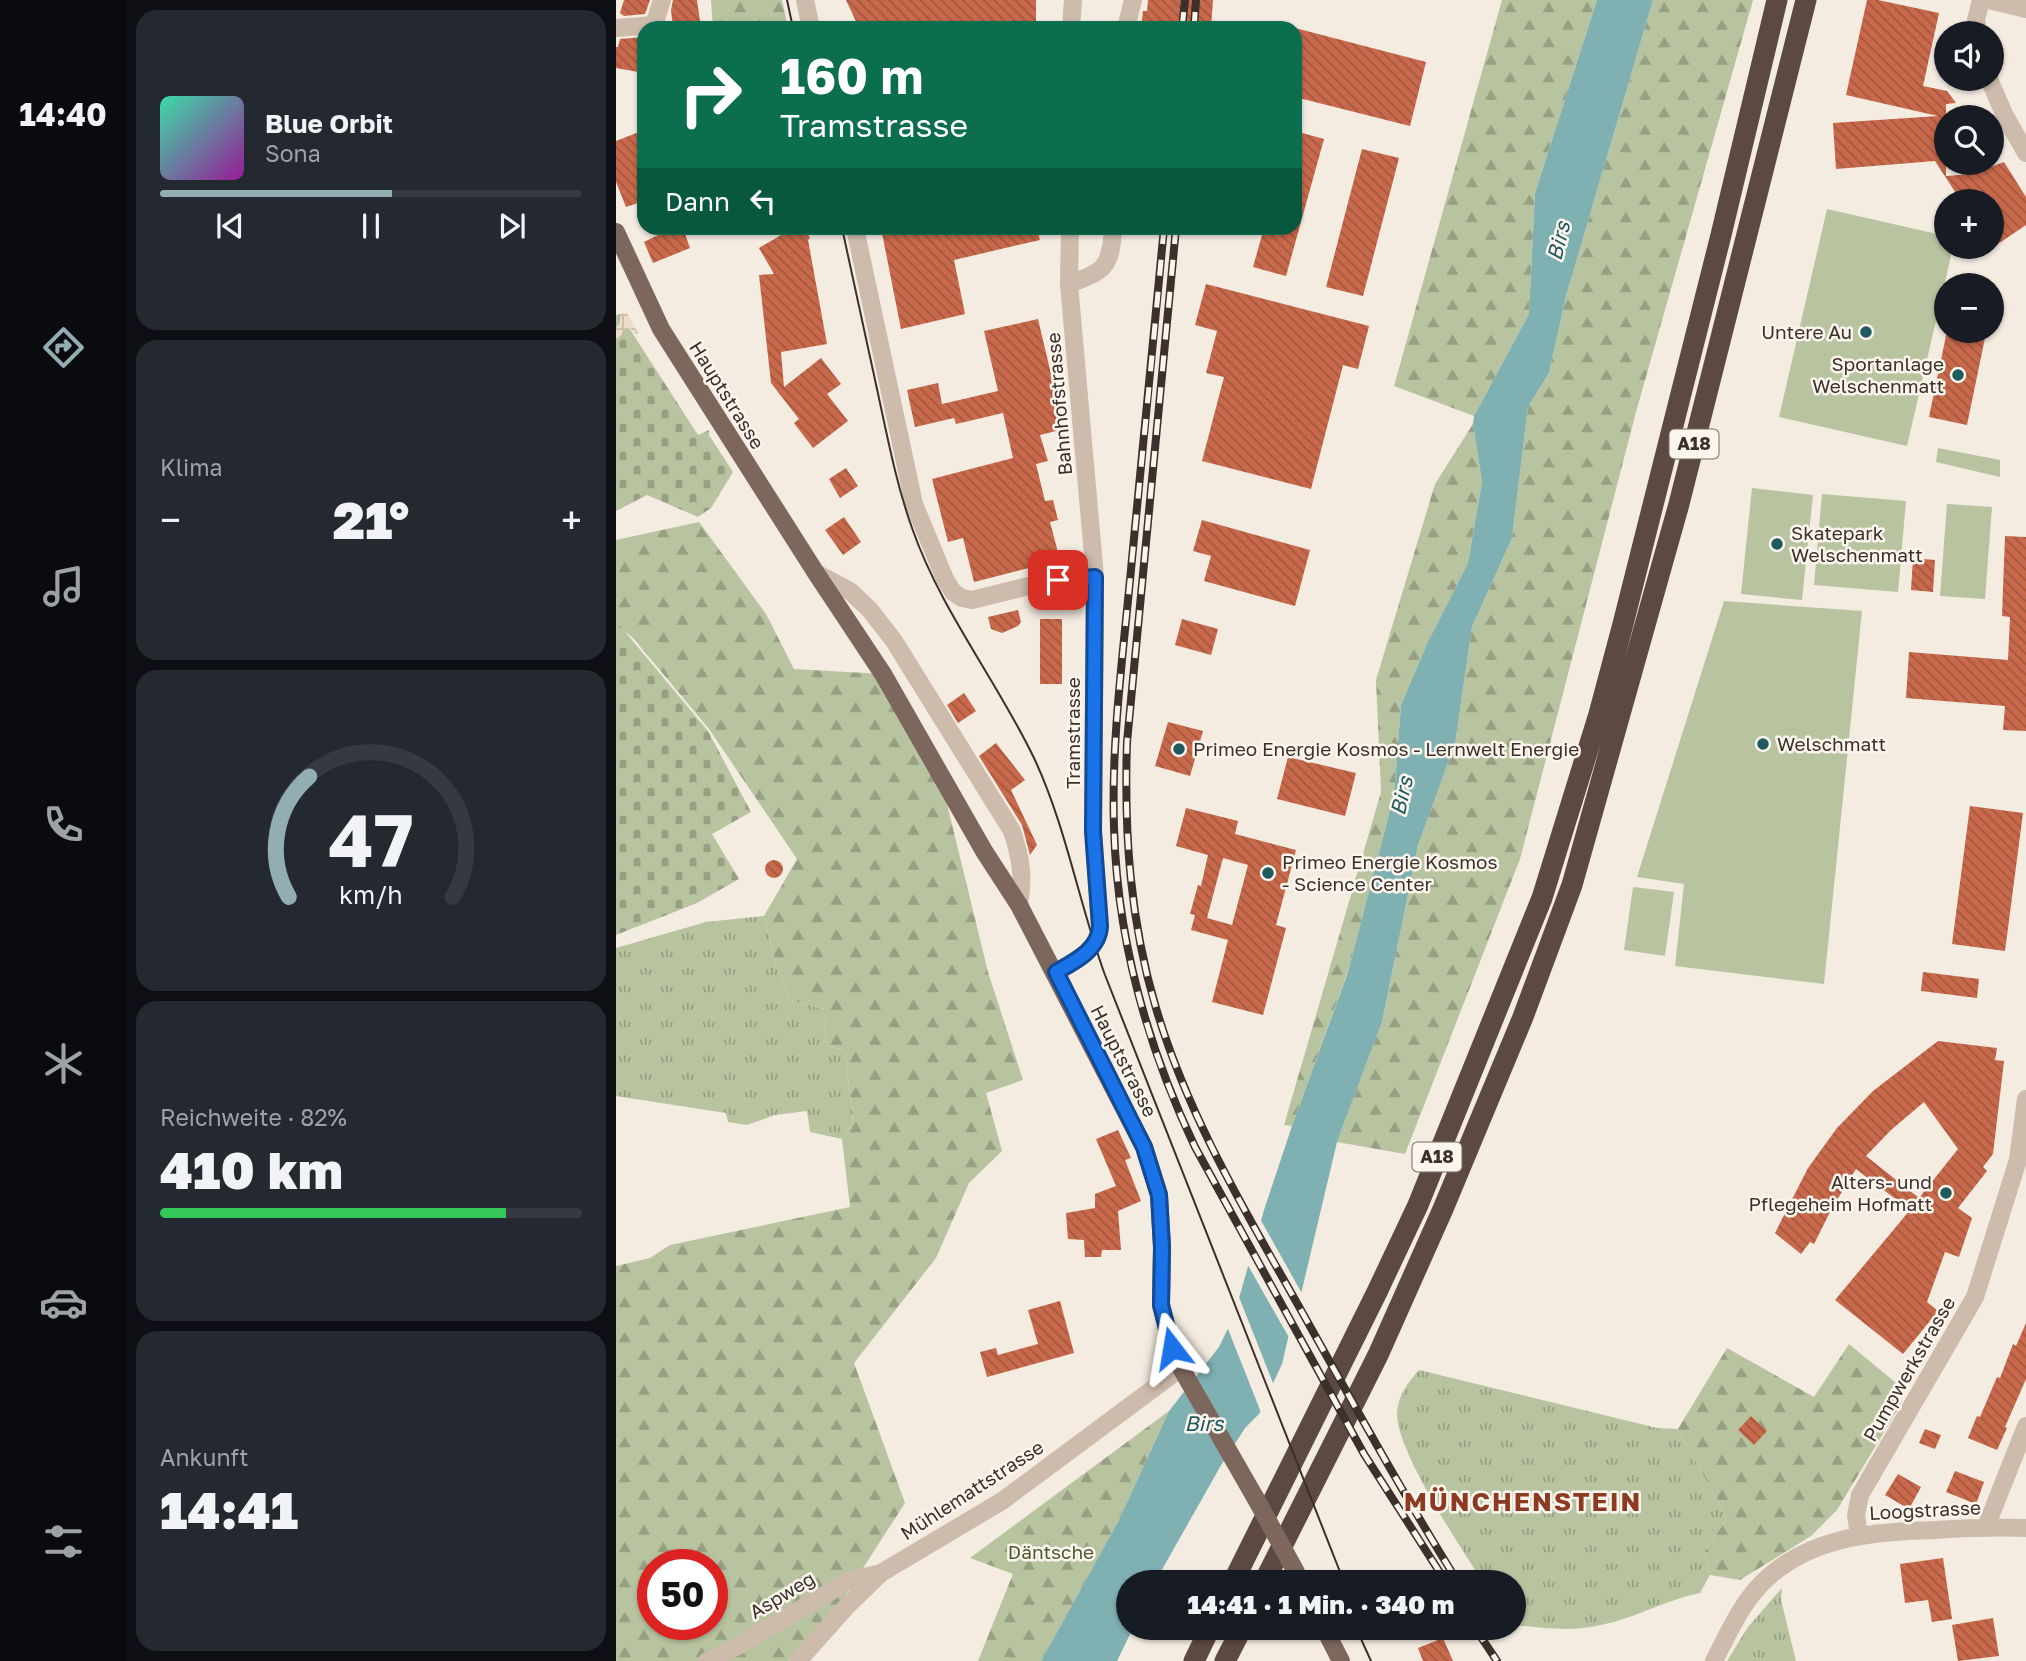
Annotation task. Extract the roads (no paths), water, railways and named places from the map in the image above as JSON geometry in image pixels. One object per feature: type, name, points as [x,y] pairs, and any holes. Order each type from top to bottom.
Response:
[{"type":"highway","name":"A18","points":[[1239,1570],[1418,1205],[1542,898],[1599,713],[1623,624],[1777,0]]},
{"type":"highway","name":"A18","points":[[1270,1570],[1378,1355],[1443,1209],[1523,1017],[1572,885],[1679,504],[1806,0]]},
{"type":"highway","points":[[1194,1661],[1204,1640]]},
{"type":"highway","points":[[1225,1661],[1236,1640]]},
{"type":"main road","name":"Hauptstrasse","points":[[616,232],[661,329],[883,674],[1056,972],[1144,1147],[1159,1195],[1161,1305],[1172,1348],[1295,1570]]},
{"type":"main road","points":[[1330,1640],[1341,1661]]},
{"type":"street","points":[[655,21],[662,0]]},
{"type":"street","points":[[805,0],[810,21]]},
{"type":"street","points":[[1127,21],[1133,0]]},
{"type":"street","points":[[1976,21],[1981,0]]},
{"type":"street","points":[[1989,0],[2026,9]]},
{"type":"street","points":[[616,29],[637,27]]},
{"type":"street","points":[[1994,91],[2026,153]]},
{"type":"street","points":[[856,235],[914,504],[935,557],[953,592],[972,600],[1053,580],[1095,577]]},
{"type":"street","name":"Bahnhofstrasse","points":[[1070,235],[1069,284],[1095,577]]},
{"type":"street","points":[[1069,284],[1102,269],[1110,257],[1112,235]]},
{"type":"street","name":"Hauptstrasse","points":[[816,573],[850,591],[894,641],[1012,831],[1023,880],[1019,905]]},
{"type":"street","name":"Tramstrasse","points":[[1056,972],[1088,951],[1100,932],[1093,831],[1095,577]]},
{"type":"street","name":"Pumpwerkstrasse","points":[[1859,1535],[1856,1515],[1860,1495],[1975,1297],[2018,1160],[2026,1099]]},
{"type":"street","name":"Mühlemattstrasse","points":[[798,1661],[881,1573],[1002,1501],[1181,1368]]},
{"type":"street","points":[[1986,1527],[2026,1426]]},
{"type":"street","name":"Loogstrasse","points":[[1714,1661],[1747,1600],[1763,1582],[1801,1555],[1859,1535],[1986,1527],[2026,1528]]},
{"type":"street","name":"Aspweg","points":[[707,1661],[736,1647],[848,1581],[881,1573]]},
{"type":"water","name":"Birs","points":[[1597,0],[1653,0],[1566,296],[1549,373],[1528,407],[1512,538],[1472,627],[1455,744],[1418,845],[1382,1022],[1337,1142],[1282,1364],[1259,1414],[1245,1428],[1220,1467],[1162,1570],[1116,1570],[1116,1640],[1127,1640],[1117,1661],[1041,1661],[1119,1520],[1169,1411],[1219,1347],[1234,1316],[1264,1210],[1348,972],[1394,795],[1401,705],[1427,644],[1468,563],[1482,482],[1474,416],[1529,314],[1535,193]]},
{"type":"tram line","points":[[787,0],[792,21]]},
{"type":"tram line","points":[[844,235],[892,459],[912,528],[938,588],[1019,729],[1045,784],[1105,975],[1339,1570]]},
{"type":"tram line","points":[[1361,1640],[1371,1661]]},
{"type":"railway","points":[[1183,21],[1185,0]]},
{"type":"railway","points":[[1194,21],[1196,0]]},
{"type":"railway","points":[[1163,235],[1114,760],[1116,869],[1128,951],[1149,1031],[1195,1147],[1364,1454],[1438,1570]]},
{"type":"railway","points":[[1175,235],[1127,742],[1128,843],[1140,943],[1169,1048],[1220,1164],[1378,1448],[1451,1570]]},
{"type":"railway","points":[[1483,1640],[1497,1661]]},
{"type":"place","name":"Untere Au","points":[[1866,332]]},
{"type":"place","name":"Sportanlage Welschenmatt","points":[[1958,375]]},
{"type":"place","name":"Skatepark Welschenmatt","points":[[1777,544]]},
{"type":"place","name":"Welschmatt","points":[[1763,744]]},
{"type":"place","name":"Primeo Energie Kosmos - Lernwelt Energie","points":[[1179,749]]},
{"type":"place","name":"Primeo Energie Kosmos - Science Center","points":[[1268,873]]},
{"type":"place","name":"Alters- und Pflegeheim Hofmatt","points":[[1946,1193]]},
{"type":"district","name":"MÜNCHENSTEIN","points":[[1523,1502]]},
{"type":"park label","name":"Däntsche","points":[[1051,1552]]}]
